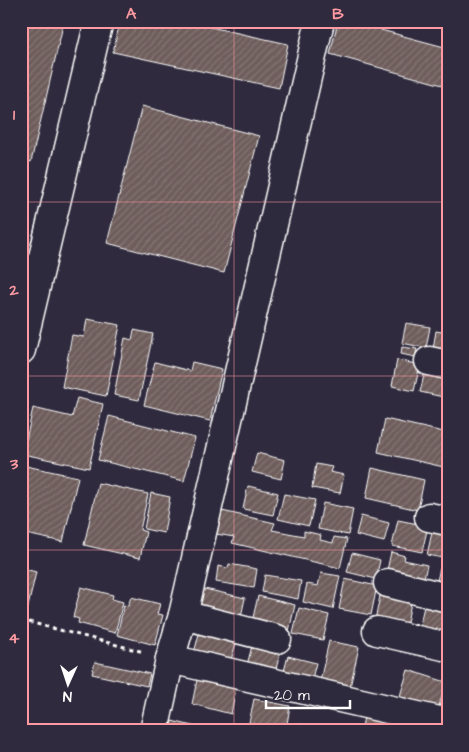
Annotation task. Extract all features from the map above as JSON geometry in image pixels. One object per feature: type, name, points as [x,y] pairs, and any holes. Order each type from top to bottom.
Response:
[{"type":"street","points":[[21,350],[30,275],[98,21]]},
{"type":"street","points":[[154,731],[320,21]]},
{"type":"street","points":[[388,583],[448,598]]},
{"type":"street","points":[[182,615],[277,639]]},
{"type":"street","points":[[377,631],[448,647]]},
{"type":"street","points":[[170,659],[448,723]]},
{"type":"path","points":[[21,620],[170,659]]},
{"type":"building","points":[[21,21],[64,21],[31,162],[21,159]]},
{"type":"building","points":[[120,21],[183,21],[288,44],[279,88],[113,52]]},
{"type":"building","points":[[338,21],[384,21],[381,30],[448,48],[448,79],[446,86],[330,54]]},
{"type":"building","points":[[142,106],[259,136],[224,273],[107,243]]},
{"type":"building","points":[[87,319],[120,325],[106,396],[62,387],[72,335],[84,337]]},
{"type":"building","points":[[406,323],[430,327],[426,348],[402,343]]},
{"type":"building","points":[[134,330],[153,334],[139,400],[114,395],[125,338],[132,340]]},
{"type":"building","points":[[436,331],[448,333],[448,351],[433,349]]},
{"type":"building","points":[[402,347],[417,349],[415,357],[401,354]]},
{"type":"building","points":[[397,360],[420,365],[414,391],[392,386]]},
{"type":"building","points":[[155,362],[190,371],[192,362],[222,369],[210,421],[144,405]]},
{"type":"building","points":[[425,371],[448,373],[448,398],[420,392]]},
{"type":"building","points":[[77,398],[103,404],[89,468],[23,454],[33,408],[72,417]]},
{"type":"building","points":[[109,416],[195,438],[184,481],[98,460]]},
{"type":"building","points":[[385,419],[448,433],[448,468],[378,452]]},
{"type":"building","points":[[257,453],[285,460],[281,479],[252,472]]},
{"type":"building","points":[[316,464],[332,467],[330,472],[344,475],[340,493],[312,488]]},
{"type":"building","points":[[21,465],[78,477],[63,542],[21,533]]},
{"type":"building","points":[[372,468],[424,480],[418,510],[366,498]]},
{"type":"building","points":[[98,483],[148,494],[140,530],[146,532],[140,558],[84,545]]},
{"type":"building","points":[[248,486],[278,493],[273,515],[243,509]]},
{"type":"building","points":[[151,493],[170,497],[164,533],[144,529]]},
{"type":"building","points":[[284,494],[315,500],[309,526],[278,519]]},
{"type":"building","points":[[323,503],[353,509],[348,535],[318,529]]},
{"type":"building","points":[[222,511],[275,523],[272,530],[304,536],[304,531],[321,535],[320,540],[333,543],[334,537],[347,539],[340,568],[232,543],[234,537],[216,534]]},
{"type":"building","points":[[361,516],[389,523],[384,542],[356,535]]},
{"type":"building","points":[[398,520],[428,526],[422,552],[392,546]]},
{"type":"building","points":[[433,528],[448,532],[448,559],[427,555]]},
{"type":"building","points":[[391,552],[405,556],[404,560],[427,565],[423,583],[386,575]]},
{"type":"building","points":[[352,553],[380,560],[376,579],[347,572]]},
{"type":"building","points":[[229,564],[257,569],[254,588],[216,582],[218,566],[228,568]]},
{"type":"building","points":[[21,568],[36,572],[27,611],[21,610]]},
{"type":"building","points":[[440,568],[448,570],[448,588],[436,585]]},
{"type":"building","points":[[321,573],[340,576],[333,609],[303,602],[307,584],[318,586]]},
{"type":"building","points":[[265,575],[301,581],[298,599],[262,592]]},
{"type":"building","points":[[345,579],[377,586],[371,615],[339,609]]},
{"type":"building","points":[[81,587],[113,595],[112,599],[123,602],[115,633],[78,623],[79,619],[73,617]]},
{"type":"building","points":[[200,588],[245,598],[241,617],[196,608]]},
{"type":"building","points":[[258,596],[295,605],[289,631],[252,622]]},
{"type":"building","points":[[380,596],[411,603],[406,627],[375,620]]},
{"type":"building","points":[[131,597],[160,604],[157,614],[163,615],[155,645],[117,635],[124,605],[128,606]]},
{"type":"building","points":[[424,606],[448,611],[448,635],[419,629]]},
{"type":"building","points":[[299,608],[329,615],[323,640],[293,634]]},
{"type":"building","points":[[200,630],[237,640],[230,663],[194,653]]},
{"type":"building","points":[[329,641],[359,647],[350,687],[320,681]]},
{"type":"building","points":[[252,646],[280,654],[275,672],[247,665]]},
{"type":"building","points":[[288,656],[316,663],[311,682],[283,675]]},
{"type":"building","points":[[95,662],[150,674],[147,686],[92,674]]},
{"type":"building","points":[[408,670],[446,682],[438,710],[399,699]]},
{"type":"building","points":[[197,680],[236,689],[231,714],[192,704]]},
{"type":"building","points":[[254,699],[290,706],[286,730],[249,723]]},
{"type":"building","points":[[364,717],[411,728],[410,731],[361,731]]},
{"type":"building","points":[[172,721],[213,731],[170,731]]},
{"type":"building","points":[[301,724],[325,731],[299,731]]}]
